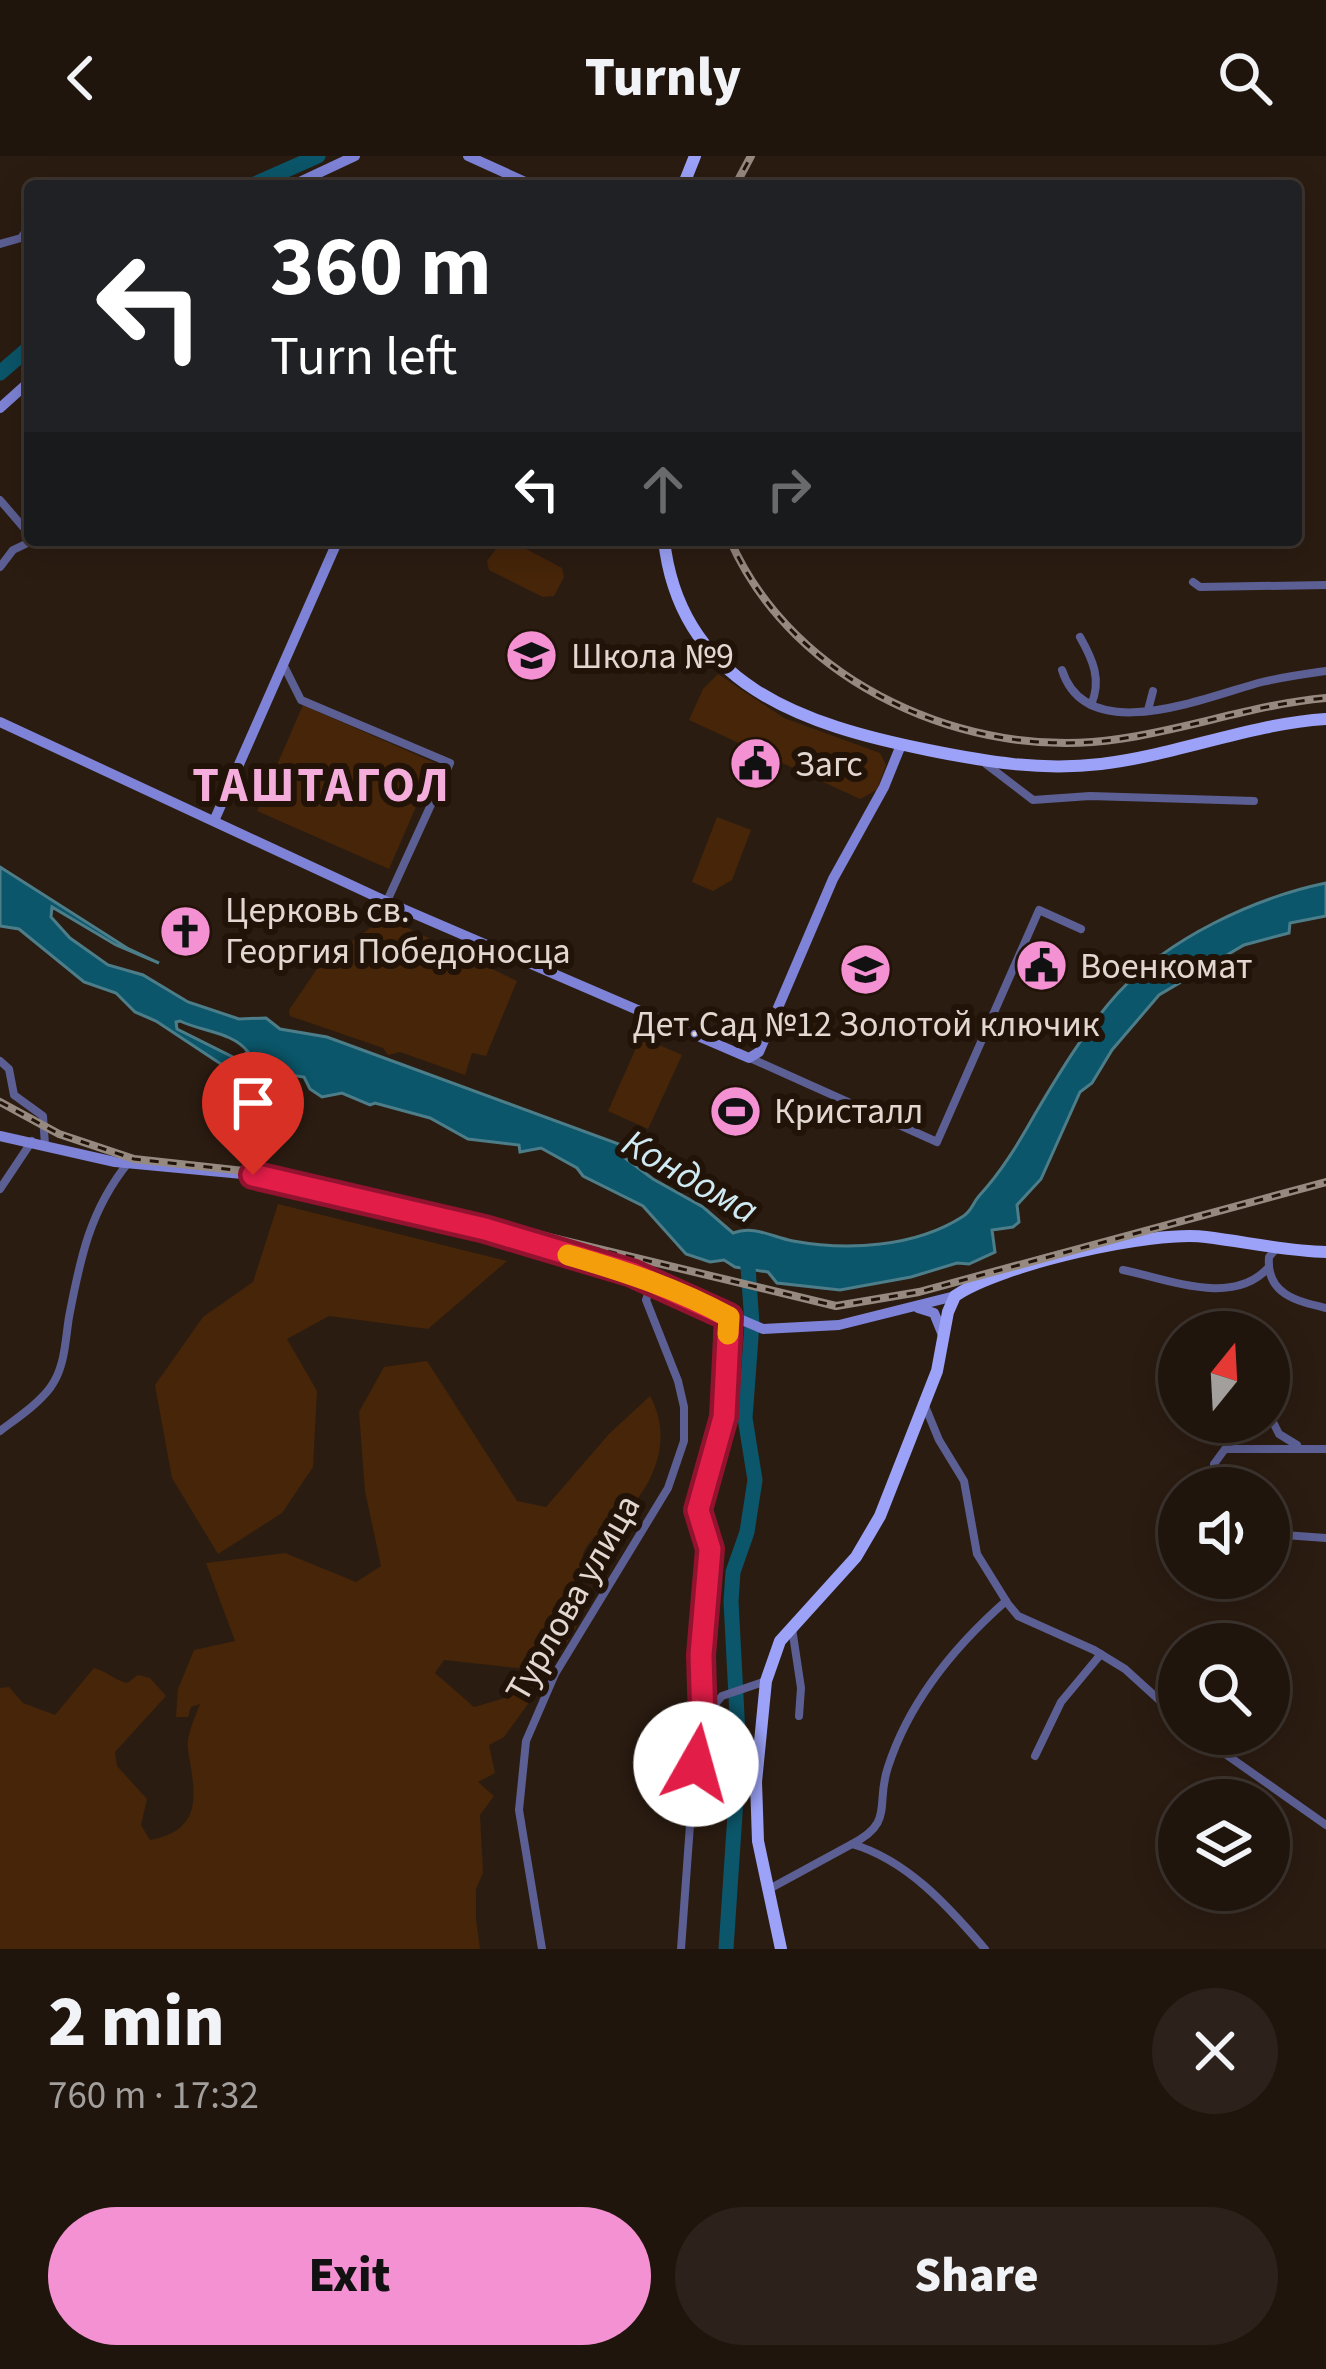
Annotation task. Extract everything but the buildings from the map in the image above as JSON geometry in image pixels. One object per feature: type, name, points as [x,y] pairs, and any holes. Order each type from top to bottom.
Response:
[{"type":"main road","points":[[665,546],[671,580],[687,621],[728,668],[778,706],[807,719],[902,745],[1026,767],[1105,764],[1321,718]]},
{"type":"main road","points":[[781,1949],[758,1841],[756,1782],[766,1681],[791,1625],[856,1557],[880,1516],[925,1404],[955,1295],[1016,1271],[1157,1235],[1204,1236],[1275,1250],[1326,1252]]},
{"type":"street","points":[[304,180],[355,156]]},
{"type":"street","points":[[468,156],[520,180]]},
{"type":"street","points":[[500,180],[503,173]]},
{"type":"street","points":[[0,408],[24,387]]},
{"type":"street","points":[[0,500],[24,528]]},
{"type":"street","points":[[0,567],[24,544]]},
{"type":"street","points":[[214,821],[335,546]]},
{"type":"street","points":[[1193,581],[1200,586],[1326,585]]},
{"type":"street","points":[[1080,637],[1096,669],[1097,691],[1091,705]]},
{"type":"street","points":[[284,666],[302,700],[450,763],[386,901]]},
{"type":"street","points":[[1062,670],[1081,701],[1125,714],[1326,671]]},
{"type":"street","points":[[1148,710],[1153,691]]},
{"type":"street","points":[[0,722],[386,901],[937,1142],[1039,910],[1081,929]]},
{"type":"street","points":[[748,1058],[759,1052],[832,879],[902,745]]},
{"type":"street","points":[[983,762],[1033,800],[1090,796],[1254,801]]},
{"type":"street","points":[[0,1061],[9,1069],[14,1095],[43,1116],[38,1143],[0,1189]]},
{"type":"street","points":[[0,1136],[128,1163],[253,1175],[485,1229],[652,1282],[763,1329],[839,1325],[955,1295]]},
{"type":"street","points":[[0,1431],[51,1388],[62,1366],[91,1219],[128,1163]]},
{"type":"street","points":[[1123,1270],[1225,1289],[1249,1283],[1268,1268],[1275,1250]]},
{"type":"street","points":[[1268,1268],[1281,1293],[1326,1308]]},
{"type":"street","name":"Турлова улица","points":[[542,1949],[519,1810],[526,1741],[555,1674],[668,1488],[684,1441],[678,1382],[646,1300],[652,1282]]},
{"type":"street","points":[[915,1307],[939,1318],[944,1342]]},
{"type":"street","points":[[703,1722],[701,1655],[710,1549],[698,1510],[724,1417],[734,1319]]},
{"type":"street","points":[[925,1404],[939,1440],[964,1481],[976,1553],[1006,1601],[1018,1616],[1125,1669],[1158,1699]]},
{"type":"street","points":[[1290,1437],[1298,1446]]},
{"type":"street","points":[[1214,1467],[1225,1449],[1326,1449]]},
{"type":"street","points":[[1290,1535],[1326,1538]]},
{"type":"street","points":[[771,1888],[872,1834],[880,1823],[891,1759],[927,1692],[965,1637],[1006,1601]]},
{"type":"street","points":[[791,1625],[798,1656],[800,1715]]},
{"type":"street","points":[[1035,1756],[1060,1702],[1101,1654]]},
{"type":"street","points":[[682,1949],[697,1728],[722,1696],[766,1681]]},
{"type":"street","points":[[1227,1755],[1326,1825]]},
{"type":"street","points":[[852,1844],[899,1864],[985,1949]]},
{"type":"shaded area","points":[[498,546],[520,546],[562,568],[564,577],[554,596],[543,597],[489,570],[487,561]]},
{"type":"shaded area","points":[[718,674],[784,718],[880,753],[886,765],[877,790],[860,799],[689,720],[703,689]]},
{"type":"shaded area","points":[[303,705],[435,763],[389,869],[257,811]]},
{"type":"shaded area","points":[[717,817],[751,830],[732,880],[713,891],[692,882]]},
{"type":"shaded area","points":[[385,917],[517,981],[486,1056],[472,1053],[465,1075],[400,1052],[388,1055],[383,1048],[290,1016],[289,1010],[319,966]]},
{"type":"shaded area","points":[[641,1037],[682,1055],[648,1129],[608,1111]]},
{"type":"shaded area","points":[[278,1204],[507,1261],[428,1329],[329,1316],[287,1339],[317,1391],[313,1467],[282,1513],[218,1554],[172,1478],[155,1385],[203,1317],[253,1282]]},
{"type":"shaded area","points":[[427,1361],[517,1501],[546,1507],[609,1434],[650,1396],[660,1430],[656,1464],[640,1495],[583,1553],[580,1617],[555,1661],[526,1669],[444,1660],[435,1673],[474,1707],[515,1695],[533,1697],[504,1737],[489,1745],[495,1773],[478,1782],[494,1796],[480,1815],[483,1873],[476,1889],[476,1919],[480,1949],[0,1949],[0,1688],[9,1687],[23,1703],[55,1715],[94,1668],[127,1683],[138,1675],[150,1678],[166,1696],[115,1752],[117,1766],[147,1799],[141,1825],[150,1840],[180,1828],[192,1807],[188,1745],[200,1704],[191,1707],[188,1717],[176,1717],[178,1689],[194,1650],[235,1641],[206,1563],[285,1553],[356,1582],[381,1566],[365,1491],[359,1412],[384,1367]]},
{"type":"water","name":"Кондома","points":[[0,867],[127,948],[159,963],[116,945],[52,907],[51,917],[70,938],[108,965],[143,975],[188,1002],[239,1019],[266,1018],[280,1029],[327,1037],[627,1147],[637,1153],[626,1153],[625,1158],[703,1207],[733,1233],[756,1231],[793,1241],[858,1246],[924,1235],[968,1212],[1009,1157],[1095,1021],[1118,993],[1162,955],[1242,910],[1326,883],[1326,916],[1290,923],[1289,933],[1244,945],[1159,995],[1112,1050],[1092,1083],[1080,1092],[1041,1179],[1017,1205],[1019,1222],[992,1230],[995,1252],[969,1264],[840,1290],[777,1283],[768,1272],[686,1254],[643,1206],[541,1148],[520,1152],[519,1145],[468,1139],[430,1118],[370,1105],[342,1093],[322,1097],[304,1077],[283,1074],[278,1086],[272,1079],[248,1081],[135,1012],[116,993],[84,982],[19,929],[0,926]],"holes":[[[180,1021],[226,1036],[248,1052],[237,1059],[177,1029]]]},
{"type":"waterway","points":[[264,180],[318,156]]},
{"type":"waterway","points":[[0,373],[24,352]]},
{"type":"waterway","points":[[726,1949],[739,1754],[731,1601],[733,1572],[747,1532],[755,1480],[745,1418],[752,1324],[747,1252]]},
{"type":"railway","points":[[738,180],[751,156]]},
{"type":"railway","points":[[733,546],[759,591],[796,635],[841,672],[892,702],[947,724],[1004,738],[1062,743],[1145,735],[1326,698]]},
{"type":"railway","points":[[0,1102],[59,1134],[134,1159],[299,1177],[836,1306],[919,1292],[1326,1182]]},
{"type":"slow traffic","points":[[568,1255],[632,1273],[713,1308],[729,1317],[728,1334]]},
{"type":"place","name":"Школа №9","points":[[532,656]]},
{"type":"place","name":"Загс","points":[[756,764]]},
{"type":"place","name":"Церковь св. Георгия Победоносца","points":[[186,931]]},
{"type":"place","name":"Военкомат","points":[[1041,966]]},
{"type":"place","name":"Дет.Сад №12 Золотой ключик","points":[[866,969]]},
{"type":"place","name":"Кристалл","points":[[735,1111]]},
{"type":"district","name":"ТАШТАГОЛ","points":[[322,786]]},
{"type":"route","points":[[253,1175],[485,1229],[632,1273],[729,1317],[724,1417],[698,1510],[710,1549],[701,1655],[703,1722],[697,1728],[696,1764]]}]
